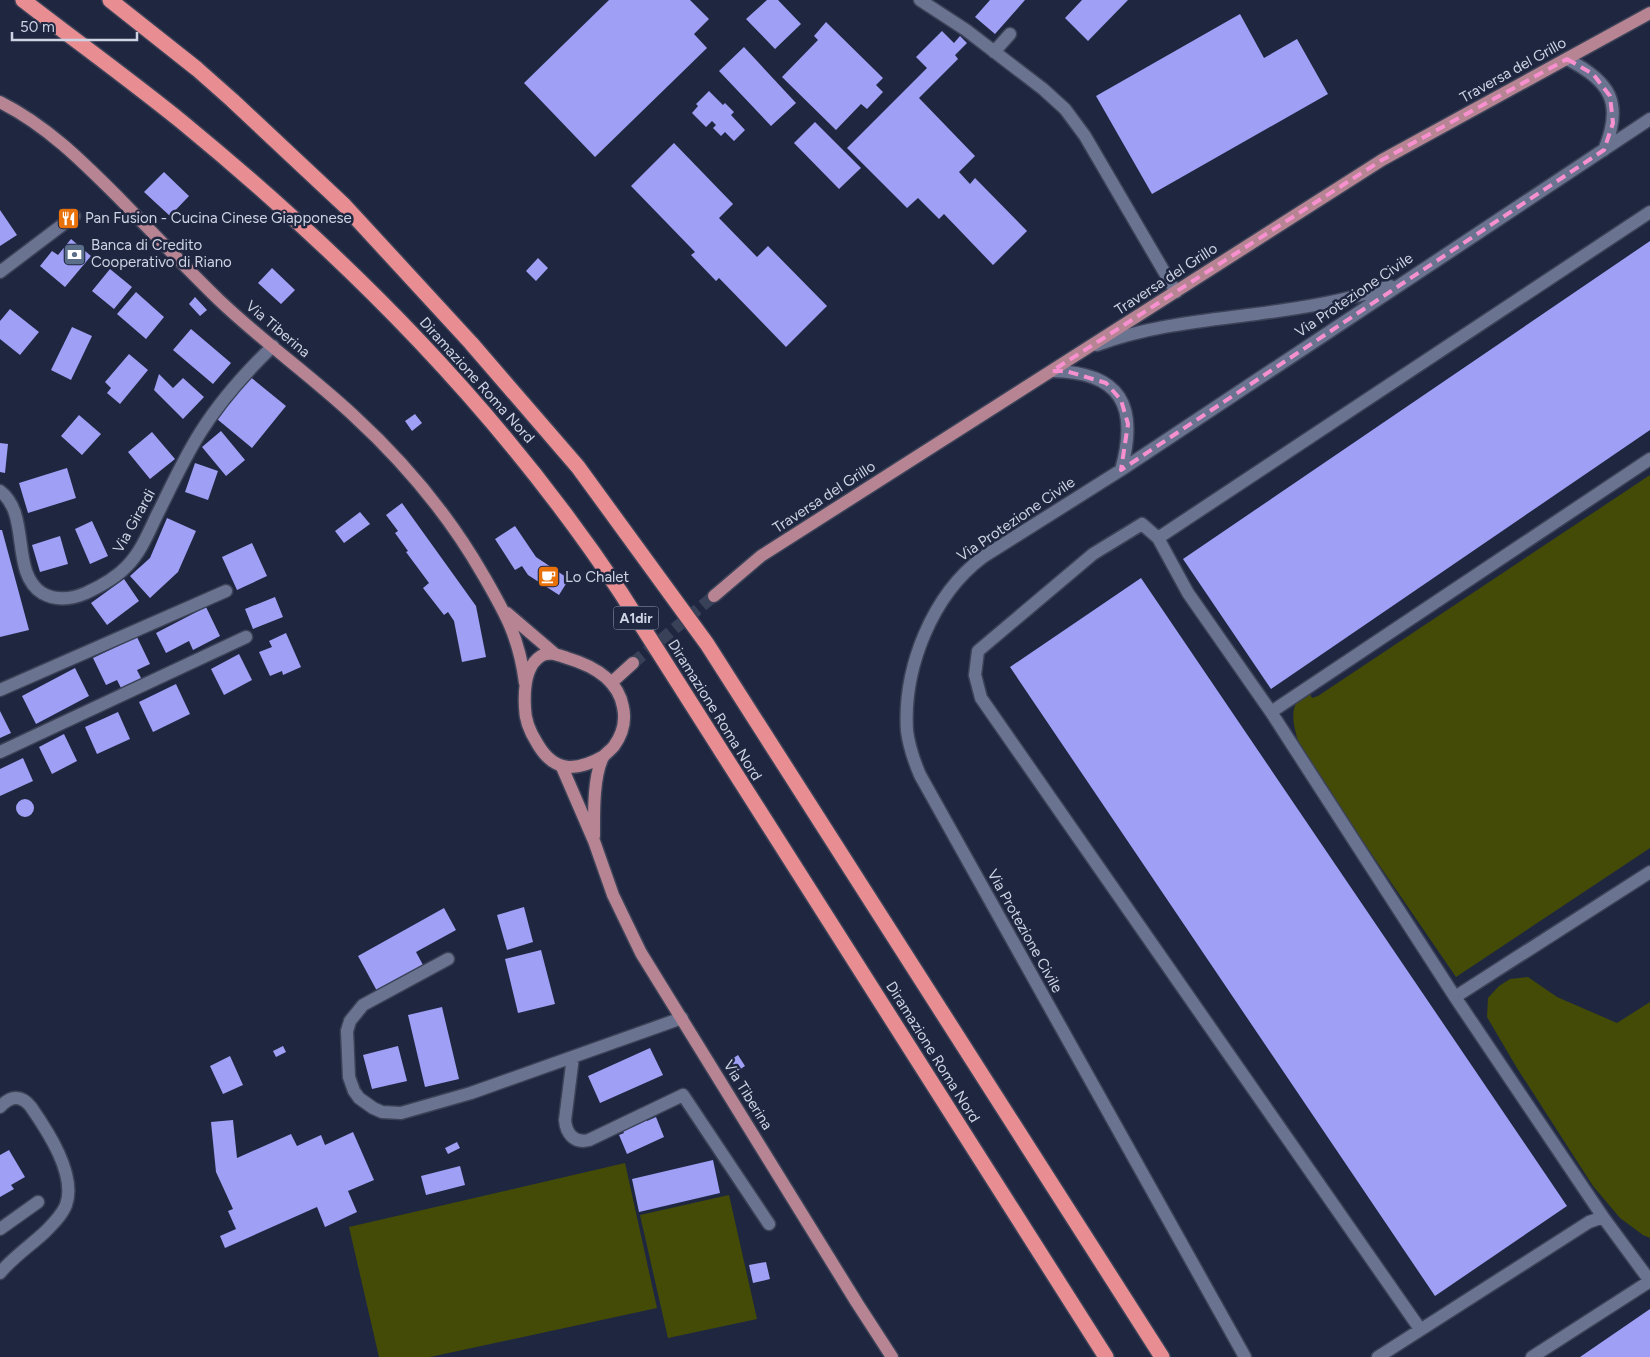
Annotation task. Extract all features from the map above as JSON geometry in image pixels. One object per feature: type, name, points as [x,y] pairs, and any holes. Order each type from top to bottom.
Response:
[{"type":"highway","name":"Diramazione Roma Nord","points":[[23,0],[181,121],[312,234],[445,367],[564,510],[621,593],[1106,1357]]},
{"type":"highway","name":"Diramazione Roma Nord","points":[[110,0],[197,69],[344,206],[471,343],[578,468],[707,644],[1162,1357]]},
{"type":"main road","name":"Traversa del Grillo","points":[[714,596],[761,556],[1382,160],[1650,13]]},
{"type":"main road","name":"Via Tiberina","points":[[0,102],[36,124],[67,148],[220,301],[354,415],[422,487],[462,540],[503,609],[516,637],[521,653],[525,683],[525,711],[532,734],[547,758],[562,767],[584,766],[604,756],[618,740],[624,724],[623,706],[620,696],[611,683],[592,667],[555,654],[546,654],[535,660],[525,683]]},
{"type":"main road","name":"Via Tiberina","points":[[503,609],[555,654]]},
{"type":"main road","points":[[611,683],[633,663]]},
{"type":"main road","name":"Via Tiberina","points":[[594,841],[594,800],[604,756]]},
{"type":"main road","name":"Via Tiberina","points":[[562,767],[594,841],[613,895],[631,933],[892,1357]]},
{"type":"street","points":[[920,0],[966,30],[1050,95],[1073,118],[1086,136],[1176,292]]},
{"type":"street","points":[[994,52],[1010,34]]},
{"type":"street","points":[[1567,59],[1593,74],[1603,84],[1610,96],[1613,122],[1611,134],[1604,150]]},
{"type":"street","name":"Via Protezione Civile","points":[[1245,1357],[924,784],[909,741],[908,705],[916,662],[928,626],[946,593],[965,571],[983,557],[1121,470],[1650,119]]},
{"type":"street","points":[[1158,538],[1650,212]]},
{"type":"street","points":[[0,272],[74,216]]},
{"type":"street","points":[[1085,350],[1136,332],[1178,324],[1334,302],[1406,281]]},
{"type":"street","name":"Via Girardi","points":[[0,491],[7,497],[13,508],[26,570],[32,584],[42,593],[61,598],[78,596],[94,589],[118,574],[135,557],[150,531],[184,460],[201,432],[237,384],[273,346]]},
{"type":"street","points":[[1052,371],[1066,371],[1086,375],[1106,383],[1115,391],[1124,405],[1128,424],[1127,447],[1121,470]]},
{"type":"street","points":[[1271,712],[1650,459]]},
{"type":"street","points":[[1420,1329],[981,698],[975,676],[978,651],[1093,554],[1142,524],[1158,538],[1188,593],[1271,712],[1603,1217],[1650,1281],[1532,1357]]},
{"type":"street","points":[[0,690],[226,591]]},
{"type":"street","points":[[0,752],[246,637]]},
{"type":"street","points":[[1456,996],[1650,872]]},
{"type":"street","points":[[448,959],[363,1005],[354,1014],[347,1031],[350,1077],[354,1091],[364,1103],[382,1112],[401,1113],[471,1093],[682,1018]]},
{"type":"street","points":[[574,1057],[566,1120],[567,1130],[573,1138],[581,1141],[589,1140],[683,1095],[769,1224]]},
{"type":"street","points":[[0,1107],[8,1100],[18,1097],[27,1102],[57,1150],[69,1193],[67,1204],[60,1216],[0,1273]]},
{"type":"street","points":[[0,1228],[38,1202]]},
{"type":"street","points":[[1378,1357],[1589,1222],[1603,1217]]},
{"type":"highlighted area","points":[[1567,59],[1593,74],[1610,96],[1613,123],[1604,150],[1121,470],[1128,424],[1121,400],[1106,383],[1066,371],[1052,371],[1382,160]]},
{"type":"green space","points":[[1650,475],[1650,848],[1456,977],[1301,751],[1293,718],[1295,705],[1299,699],[1309,692],[1312,698],[1318,696]]},
{"type":"green space","points":[[1528,977],[1557,997],[1617,1023],[1650,1002],[1650,1238],[1620,1218],[1593,1186],[1517,1068],[1487,1017],[1488,998],[1499,986],[1510,979]]},
{"type":"green space","points":[[625,1163],[657,1308],[430,1357],[379,1357],[349,1227]]},
{"type":"green space","points":[[729,1195],[757,1319],[668,1338],[640,1215]]},
{"type":"building","points":[[609,0],[690,0],[709,19],[694,34],[707,48],[595,157],[524,83]]},
{"type":"building","points":[[767,0],[778,0],[801,24],[775,49],[746,19]]},
{"type":"building","points":[[990,0],[1025,0],[995,34],[975,17]]},
{"type":"building","points":[[1082,0],[1128,0],[1088,41],[1065,18]]},
{"type":"building","points":[[1240,14],[1264,58],[1297,39],[1328,94],[1152,194],[1096,96]]},
{"type":"building","points":[[826,22],[883,78],[876,85],[883,92],[867,109],[861,104],[836,130],[782,77],[818,40],[814,36]]},
{"type":"building","points":[[942,31],[954,43],[960,36],[967,43],[955,55],[958,59],[919,98],[975,156],[959,172],[970,184],[975,178],[1027,231],[993,265],[944,214],[939,219],[918,198],[907,208],[847,148],[927,68],[916,57]]},
{"type":"building","points":[[744,47],[796,103],[771,126],[719,71]]},
{"type":"building","points":[[709,91],[723,105],[725,103],[734,112],[731,115],[745,130],[734,141],[725,132],[721,136],[713,128],[716,125],[712,121],[706,127],[692,113],[698,106],[696,104]]},
{"type":"building","points":[[815,122],[861,168],[839,189],[794,143]]},
{"type":"building","points":[[674,143],[733,204],[719,218],[757,257],[768,246],[827,306],[786,347],[719,278],[716,281],[691,255],[695,252],[631,186]]},
{"type":"building","points":[[164,172],[189,196],[170,216],[144,192]]},
{"type":"building","points":[[0,210],[17,235],[0,246]]},
{"type":"building","points":[[71,239],[91,256],[65,287],[40,266],[52,251],[58,255]]},
{"type":"building","points":[[1650,241],[1650,430],[1271,689],[1183,559]]},
{"type":"building","points":[[538,258],[548,268],[536,281],[526,271]]},
{"type":"building","points":[[272,268],[295,290],[281,304],[258,283]]},
{"type":"building","points":[[110,269],[132,287],[114,309],[92,291]]},
{"type":"building","points":[[136,292],[164,317],[146,339],[117,314]]},
{"type":"building","points":[[195,297],[207,310],[200,316],[189,304]]},
{"type":"building","points":[[10,309],[39,332],[20,355],[0,339],[0,321]]},
{"type":"building","points":[[72,327],[92,336],[71,380],[51,370]]},
{"type":"building","points":[[191,329],[231,363],[213,384],[173,350]]},
{"type":"building","points":[[129,354],[148,370],[120,404],[107,393],[111,388],[105,382]]},
{"type":"building","points":[[159,374],[173,388],[183,378],[204,397],[183,419],[154,390]]},
{"type":"building","points":[[248,375],[286,406],[252,448],[217,419],[233,399],[231,396]]},
{"type":"building","points":[[415,414],[422,423],[412,431],[405,421]]},
{"type":"building","points":[[79,415],[101,434],[82,455],[61,436]]},
{"type":"building","points":[[221,431],[245,460],[226,476],[202,447]]},
{"type":"building","points":[[152,432],[175,459],[150,479],[128,452]]},
{"type":"building","points":[[0,443],[8,444],[5,473],[0,472]]},
{"type":"building","points":[[195,463],[218,471],[208,500],[185,492]]},
{"type":"building","points":[[67,468],[76,498],[28,513],[19,483]]},
{"type":"building","points":[[402,503],[476,606],[486,657],[462,662],[454,621],[448,612],[444,615],[423,588],[429,583],[406,552],[408,551],[395,533],[398,531],[386,515]]},
{"type":"building","points":[[360,512],[370,524],[344,543],[335,531]]},
{"type":"building","points":[[167,518],[196,531],[178,572],[150,598],[130,576],[150,558]]},
{"type":"building","points":[[92,521],[108,556],[90,564],[75,529]]},
{"type":"building","points":[[515,526],[536,557],[569,579],[559,595],[528,575],[522,566],[515,570],[495,539]]},
{"type":"building","points":[[0,530],[2,530],[29,630],[0,637]]},
{"type":"building","points":[[60,536],[68,564],[40,572],[32,545]]},
{"type":"building","points":[[252,543],[267,576],[237,590],[222,557]]},
{"type":"building","points":[[1141,578],[1567,1206],[1435,1296],[1010,667]]},
{"type":"building","points":[[124,579],[139,601],[107,625],[91,603]]},
{"type":"building","points":[[275,597],[283,617],[253,629],[245,609]]},
{"type":"building","points":[[206,607],[220,636],[193,650],[189,641],[166,653],[156,633]]},
{"type":"building","points":[[286,633],[301,667],[283,675],[282,671],[270,676],[259,652],[272,647],[269,641]]},
{"type":"building","points":[[137,637],[150,664],[137,670],[142,680],[122,690],[117,680],[106,685],[93,658]]},
{"type":"building","points":[[239,654],[252,680],[224,695],[211,669]]},
{"type":"building","points":[[75,668],[89,696],[36,724],[22,696]]},
{"type":"building","points":[[176,684],[190,714],[153,732],[139,702]]},
{"type":"building","points":[[0,711],[11,733],[0,738]]},
{"type":"building","points":[[118,712],[130,739],[97,754],[85,727]]},
{"type":"building","points":[[64,734],[77,761],[52,774],[39,747]]},
{"type":"building","points":[[23,758],[33,781],[0,796],[0,769]]},
{"type":"building","points":[[21,799],[29,799],[34,804],[32,815],[21,817],[16,812],[16,804]]},
{"type":"building","points":[[524,907],[533,942],[507,950],[497,915]]},
{"type":"building","points":[[444,908],[456,930],[416,952],[423,965],[377,991],[358,956]]},
{"type":"building","points":[[541,950],[555,1004],[518,1013],[505,959]]},
{"type":"building","points":[[442,1007],[459,1079],[425,1087],[408,1015]]},
{"type":"building","points":[[283,1046],[286,1052],[276,1057],[273,1051]]},
{"type":"building","points":[[398,1046],[407,1081],[372,1089],[363,1055]]},
{"type":"building","points":[[650,1048],[663,1075],[600,1103],[588,1076]]},
{"type":"building","points":[[738,1055],[745,1066],[736,1072],[729,1061]]},
{"type":"building","points":[[230,1056],[243,1085],[223,1094],[210,1066]]},
{"type":"building","points":[[645,1117],[647,1121],[656,1117],[664,1137],[627,1154],[619,1135],[624,1133],[621,1127]]},
{"type":"building","points":[[233,1120],[237,1158],[291,1134],[297,1146],[321,1135],[325,1145],[353,1132],[374,1180],[348,1191],[357,1212],[325,1227],[317,1207],[225,1248],[220,1236],[236,1229],[228,1211],[233,1209],[216,1172],[211,1122]]},
{"type":"building","points":[[457,1142],[460,1148],[448,1154],[445,1148]]},
{"type":"building","points":[[9,1150],[25,1177],[11,1185],[14,1189],[0,1197],[0,1155]]},
{"type":"building","points":[[713,1160],[720,1193],[639,1212],[632,1179]]},
{"type":"building","points":[[460,1166],[465,1185],[426,1195],[421,1176]]},
{"type":"building","points":[[766,1262],[770,1279],[753,1283],[749,1265]]},
{"type":"building","points":[[1650,1309],[1650,1357],[1580,1357]]},
{"type":"tunnel","points":[[633,663],[714,596]]},
{"type":"place","name":"Pan Fusion - Cucina Cinese Giapponese","points":[[69,218]]},
{"type":"place","name":"Banca di Credito Cooperativo di Riano","points":[[75,254]]},
{"type":"place","name":"Lo Chalet","points":[[549,577]]}]
